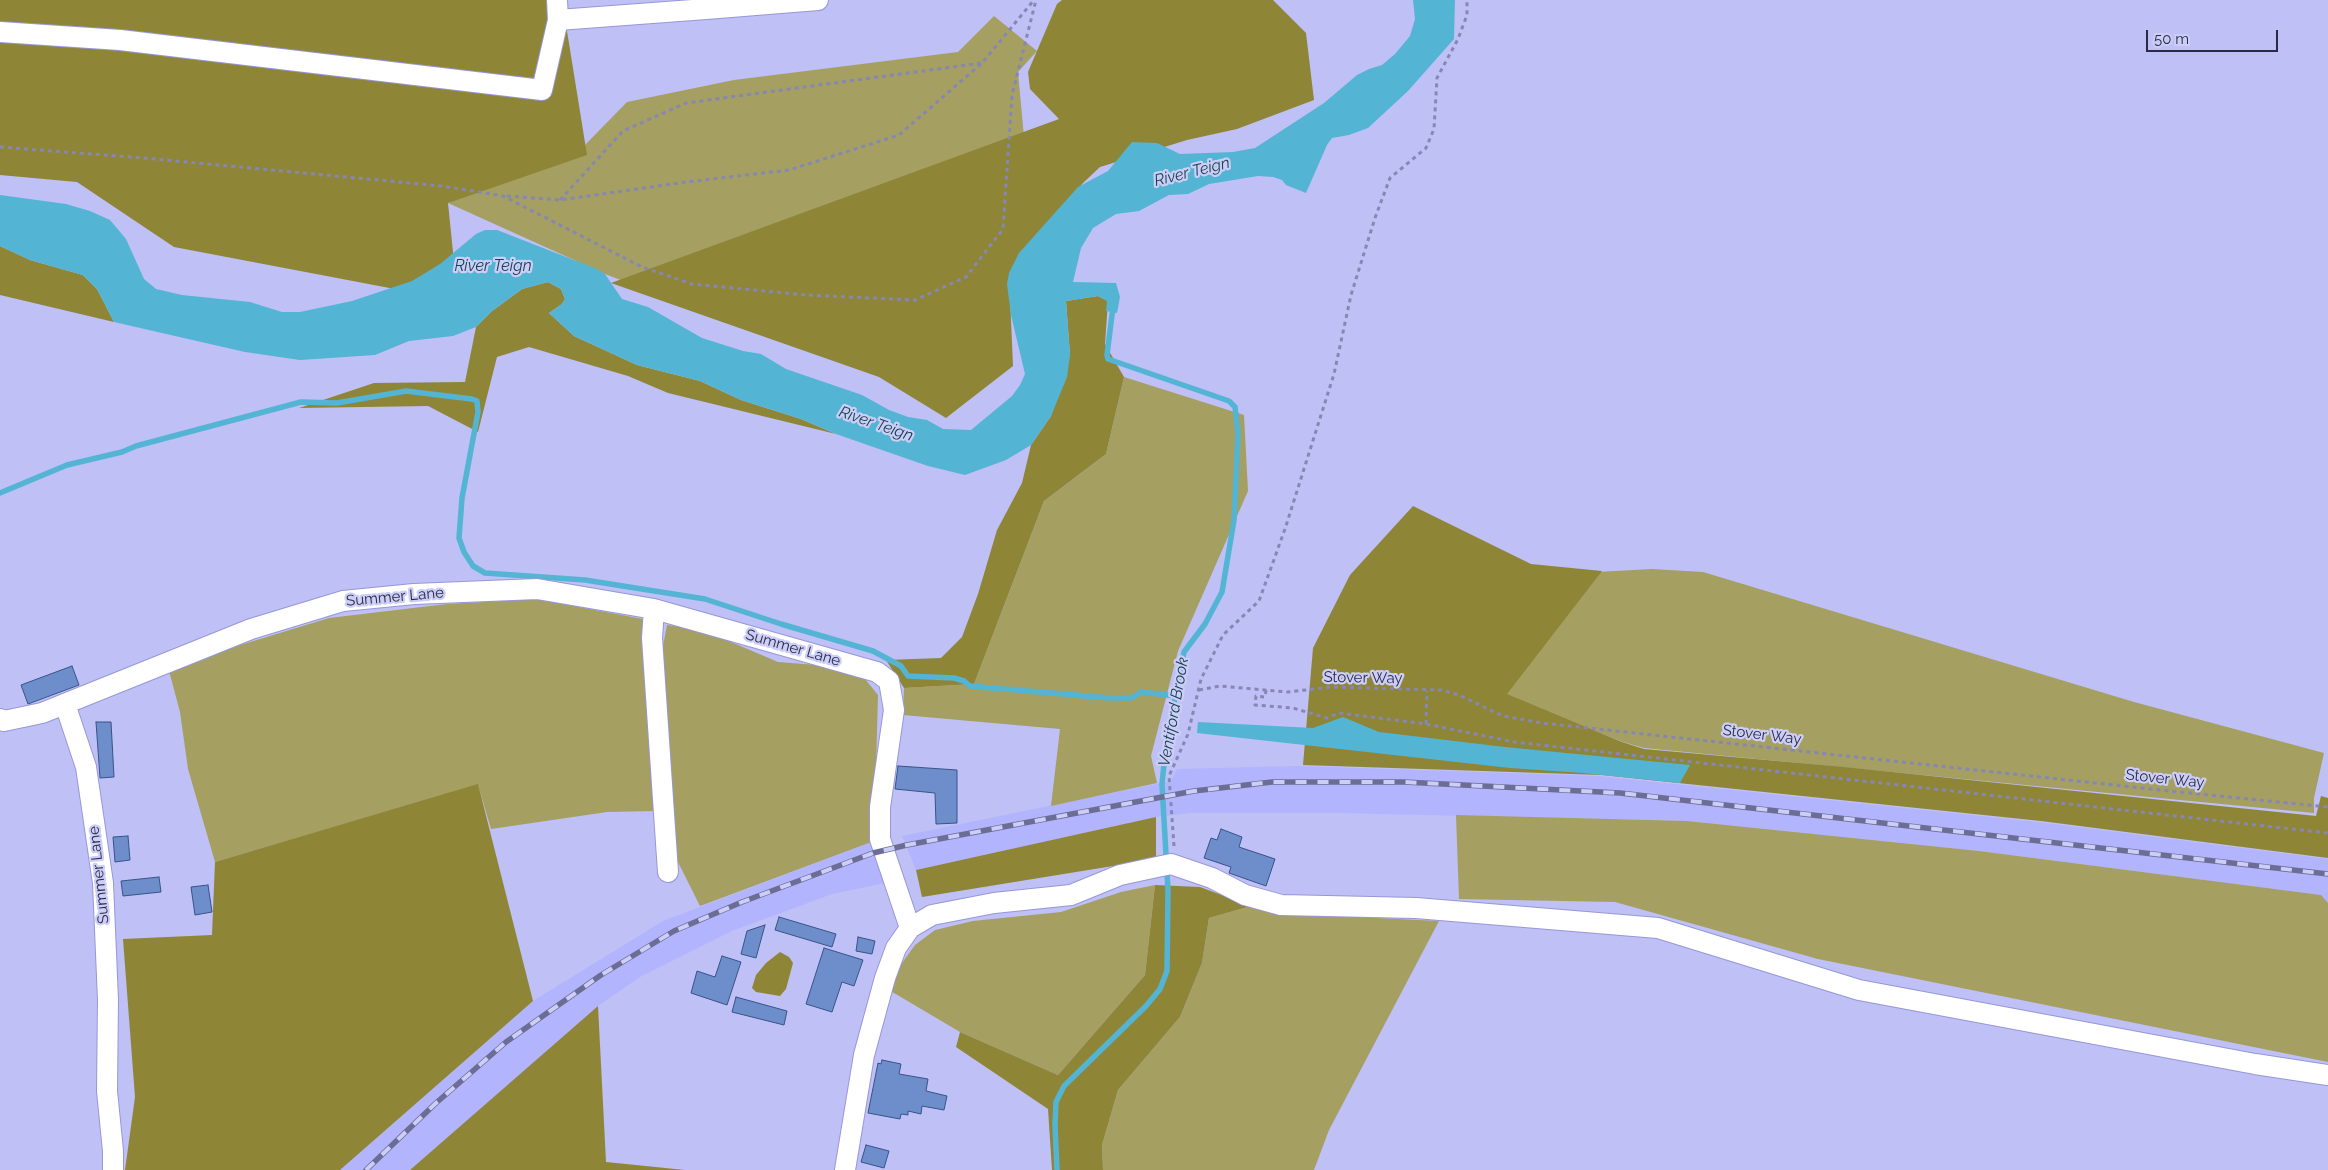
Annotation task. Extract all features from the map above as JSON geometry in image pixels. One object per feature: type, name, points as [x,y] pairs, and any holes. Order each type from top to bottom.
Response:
[{"type":"street","points":[[0,32],[120,40],[542,90],[558,20],[557,0]]},
{"type":"street","points":[[558,20],[706,5],[818,0]]},
{"type":"street","name":"Summer Lane","points":[[113,1170],[108,1091],[108,1000],[103,883],[86,767],[65,704],[251,630],[342,601],[414,594],[537,589],[654,609],[876,672],[890,681],[894,710],[880,806],[880,839],[910,928]]},
{"type":"street","points":[[654,609],[652,638],[668,872]]},
{"type":"street","points":[[0,719],[4,720],[42,713],[65,704]]},
{"type":"street","points":[[845,1170],[864,1055],[885,978],[896,948],[910,928],[932,915],[994,903],[1072,895],[1120,875],[1166,865],[1212,878],[1245,895],[1281,905],[1416,908],[1658,928],[1859,990],[2328,1076]]},
{"type":"path","points":[[0,147],[432,185],[503,196],[560,200],[789,170],[899,135],[982,63],[1035,0]]},
{"type":"path","points":[[503,196],[642,266],[692,284],[806,295],[915,300],[966,277],[1003,229],[1012,95],[1035,0]]},
{"type":"path","points":[[1166,865],[1169,776],[1188,734],[1203,672],[1223,635],[1259,601],[1334,374],[1350,295],[1375,218],[1390,178],[1426,148],[1434,129],[1437,78],[1458,39],[1468,15],[1468,0]]},
{"type":"path","points":[[560,200],[623,131],[686,103],[833,85],[982,63]]},
{"type":"path","name":"Stover Way","points":[[1199,690],[1220,686],[1287,692],[1333,687],[1441,690],[1459,695],[1503,716],[1542,723],[2160,790],[2328,806]]},
{"type":"path","points":[[1266,690],[1265,697],[1256,696],[1254,705],[1293,708],[1327,718],[1339,714],[1447,727],[1514,742],[2328,833]]},
{"type":"path","points":[[1426,724],[1427,690]]},
{"type":"shaded area","points":[[0,0],[562,0],[587,155],[448,203],[458,301],[174,247],[77,182],[0,175]]},
{"type":"shaded area","points":[[1062,0],[1273,0],[1306,33],[1314,100],[1237,129],[1187,140],[1100,167],[1083,183],[1009,273],[1013,366],[946,418],[879,377],[611,283],[1059,119],[1030,89],[1028,72],[1057,4]]},
{"type":"shaded area","points":[[994,16],[1037,51],[1018,72],[1028,180],[649,291],[605,274],[448,203],[585,145],[627,102],[734,80],[958,52]]},
{"type":"shaded area","points":[[0,246],[30,260],[83,275],[97,289],[114,322],[0,295]]},
{"type":"shaded area","points":[[548,282],[561,289],[565,299],[562,304],[549,313],[574,336],[637,365],[700,381],[741,400],[801,419],[836,434],[668,393],[628,376],[529,347],[497,357],[478,432],[428,406],[299,408],[374,383],[465,382],[476,327],[492,311],[522,289]]},
{"type":"shaded area","points":[[1098,296],[1108,301],[1105,344],[1124,377],[1106,454],[1044,501],[974,684],[904,688],[886,660],[941,658],[962,637],[978,594],[997,530],[1022,483],[1031,445],[1051,416],[1070,355],[1066,301]]},
{"type":"shaded area","points":[[1124,377],[1244,415],[1248,491],[1178,651],[1151,756],[1157,783],[1051,806],[1060,729],[903,715],[904,688],[974,684],[1044,501],[1106,454]]},
{"type":"shaded area","points":[[1413,506],[1531,564],[1602,571],[1507,694],[1622,742],[1644,749],[1844,767],[2316,816],[2321,796],[2328,798],[2328,858],[2041,821],[1602,775],[1303,765],[1313,648],[1350,575]]},
{"type":"shaded area","points":[[1652,569],[1703,572],[2134,702],[2324,753],[2314,798],[2314,813],[1644,748],[1623,742],[1502,694],[1597,572]]},
{"type":"shaded area","points":[[536,599],[643,619],[657,811],[607,812],[491,829],[478,785],[215,862],[188,769],[180,712],[168,667],[329,618],[447,604]]},
{"type":"shaded area","points":[[667,625],[688,628],[724,639],[778,662],[818,665],[865,679],[878,695],[874,841],[700,906],[673,852],[662,651]]},
{"type":"shaded area","points":[[1298,766],[1598,776],[2038,822],[2328,859],[2328,903],[2320,895],[1979,851],[1687,821],[1338,813],[1189,813],[1156,817],[916,870],[902,836],[1171,781],[1177,769]]},
{"type":"shaded area","points":[[478,784],[533,1001],[340,1170],[125,1170],[135,1097],[123,939],[212,935],[215,862]]},
{"type":"shaded area","points":[[1456,815],[1687,821],[1979,851],[2321,895],[2328,903],[2328,1062],[1818,959],[1615,902],[1459,899]]},
{"type":"shaded area","points":[[1156,817],[1156,859],[922,897],[916,870]]},
{"type":"shaded area","points":[[874,841],[885,883],[832,894],[732,931],[640,977],[598,1006],[410,1170],[340,1170],[533,1001],[663,921]]},
{"type":"shaded area","points":[[1155,885],[1145,975],[1058,1075],[960,1032],[889,990],[902,963],[915,945],[935,930],[973,921],[1061,912],[1121,892]]},
{"type":"shaded area","points":[[1155,885],[1200,887],[1251,906],[1209,918],[1202,963],[1180,1017],[1118,1090],[1102,1145],[1103,1170],[1052,1170],[1048,1109],[956,1047],[960,1032],[1058,1075],[1145,975]]},
{"type":"shaded area","points":[[1251,906],[1277,913],[1439,921],[1329,1130],[1314,1170],[1103,1170],[1102,1145],[1118,1090],[1180,1017],[1202,963],[1209,918]]},
{"type":"shaded area","points":[[780,952],[789,957],[793,963],[786,989],[780,996],[756,992],[752,988],[756,975],[766,963]]},
{"type":"shaded area","points":[[598,1006],[606,1162],[685,1170],[410,1170]]},
{"type":"water","name":"River Teign","points":[[1413,0],[1455,0],[1454,39],[1408,91],[1368,128],[1349,135],[1332,138],[1327,145],[1306,193],[1286,185],[1282,180],[1273,177],[1258,176],[1209,184],[1188,194],[1169,195],[1139,211],[1116,214],[1093,228],[1081,248],[1073,282],[1116,283],[1120,297],[1117,313],[1106,311],[1107,301],[1098,296],[1066,301],[1070,355],[1067,377],[1051,416],[1031,445],[1006,460],[965,475],[928,466],[836,434],[801,419],[741,400],[700,381],[637,365],[574,336],[549,313],[562,304],[565,299],[561,289],[548,282],[522,289],[492,311],[476,327],[453,336],[409,341],[375,355],[300,360],[245,352],[114,322],[97,289],[83,275],[30,260],[0,246],[0,195],[66,204],[90,211],[110,220],[126,239],[144,279],[156,289],[182,295],[250,302],[282,312],[300,312],[352,301],[412,281],[440,264],[476,234],[485,230],[497,230],[597,269],[605,274],[622,299],[648,307],[702,338],[743,351],[761,354],[786,369],[862,395],[889,410],[908,417],[927,420],[943,429],[971,430],[1012,396],[1025,374],[1011,315],[1007,284],[1009,273],[1019,253],[1078,187],[1108,171],[1132,142],[1157,143],[1180,154],[1233,152],[1255,148],[1324,103],[1357,75],[1382,65],[1395,54],[1410,36],[1415,19]]},
{"type":"water","points":[[1343,717],[1379,732],[1505,747],[1690,765],[1680,783],[1510,768],[1197,733],[1198,722],[1313,728]]},
{"type":"building","points":[[72,666],[79,685],[28,704],[21,685]]},
{"type":"building","points":[[96,722],[111,722],[114,777],[100,778]]},
{"type":"building","points":[[898,766],[957,770],[957,823],[936,824],[935,793],[895,789]]},
{"type":"building","points":[[1221,829],[1242,837],[1239,847],[1275,859],[1266,886],[1229,873],[1231,867],[1204,858],[1211,838],[1217,840]]},
{"type":"building","points":[[128,836],[130,860],[115,862],[113,837]]},
{"type":"building","points":[[159,877],[161,892],[123,896],[121,881]]},
{"type":"building","points":[[208,885],[212,912],[195,915],[191,887]]},
{"type":"building","points":[[779,917],[836,934],[832,947],[775,930]]},
{"type":"building","points":[[765,925],[756,958],[741,954],[747,931]]},
{"type":"building","points":[[858,937],[875,941],[872,954],[856,951]]},
{"type":"building","points":[[824,948],[863,960],[854,986],[842,982],[832,1012],[806,1004]]},
{"type":"building","points":[[722,956],[741,962],[727,1005],[691,993],[697,971],[715,977]]},
{"type":"building","points":[[736,997],[787,1011],[784,1025],[732,1012]]},
{"type":"building","points":[[882,1060],[901,1064],[899,1074],[928,1079],[926,1091],[947,1096],[944,1110],[922,1106],[921,1114],[908,1111],[908,1115],[901,1114],[900,1119],[868,1113],[878,1063],[881,1064]]},
{"type":"building","points":[[866,1145],[889,1151],[884,1168],[861,1162]]},
{"type":"waterway","name":"Ventiford Brook","points":[[1057,1170],[1056,1102],[1064,1086],[1146,1006],[1160,989],[1167,971],[1168,890],[1162,784],[1166,744],[1184,652],[1205,624],[1222,592],[1234,520],[1238,434],[1235,407],[1229,401],[1108,359],[1113,307]]},
{"type":"waterway","points":[[0,493],[67,465],[122,452],[136,446],[301,402],[337,403],[406,391],[472,399],[477,401],[478,412],[462,498],[459,538],[464,552],[473,566],[485,573],[585,580],[705,599],[873,651],[901,666],[908,676],[954,678],[964,681],[970,686],[1109,698],[1131,698],[1141,692],[1176,696]]},
{"type":"railway","points":[[366,1170],[436,1103],[506,1042],[601,975],[674,931],[742,902],[873,853],[1194,791],[1272,782],[1404,782],[1620,793],[2328,874]]}]
